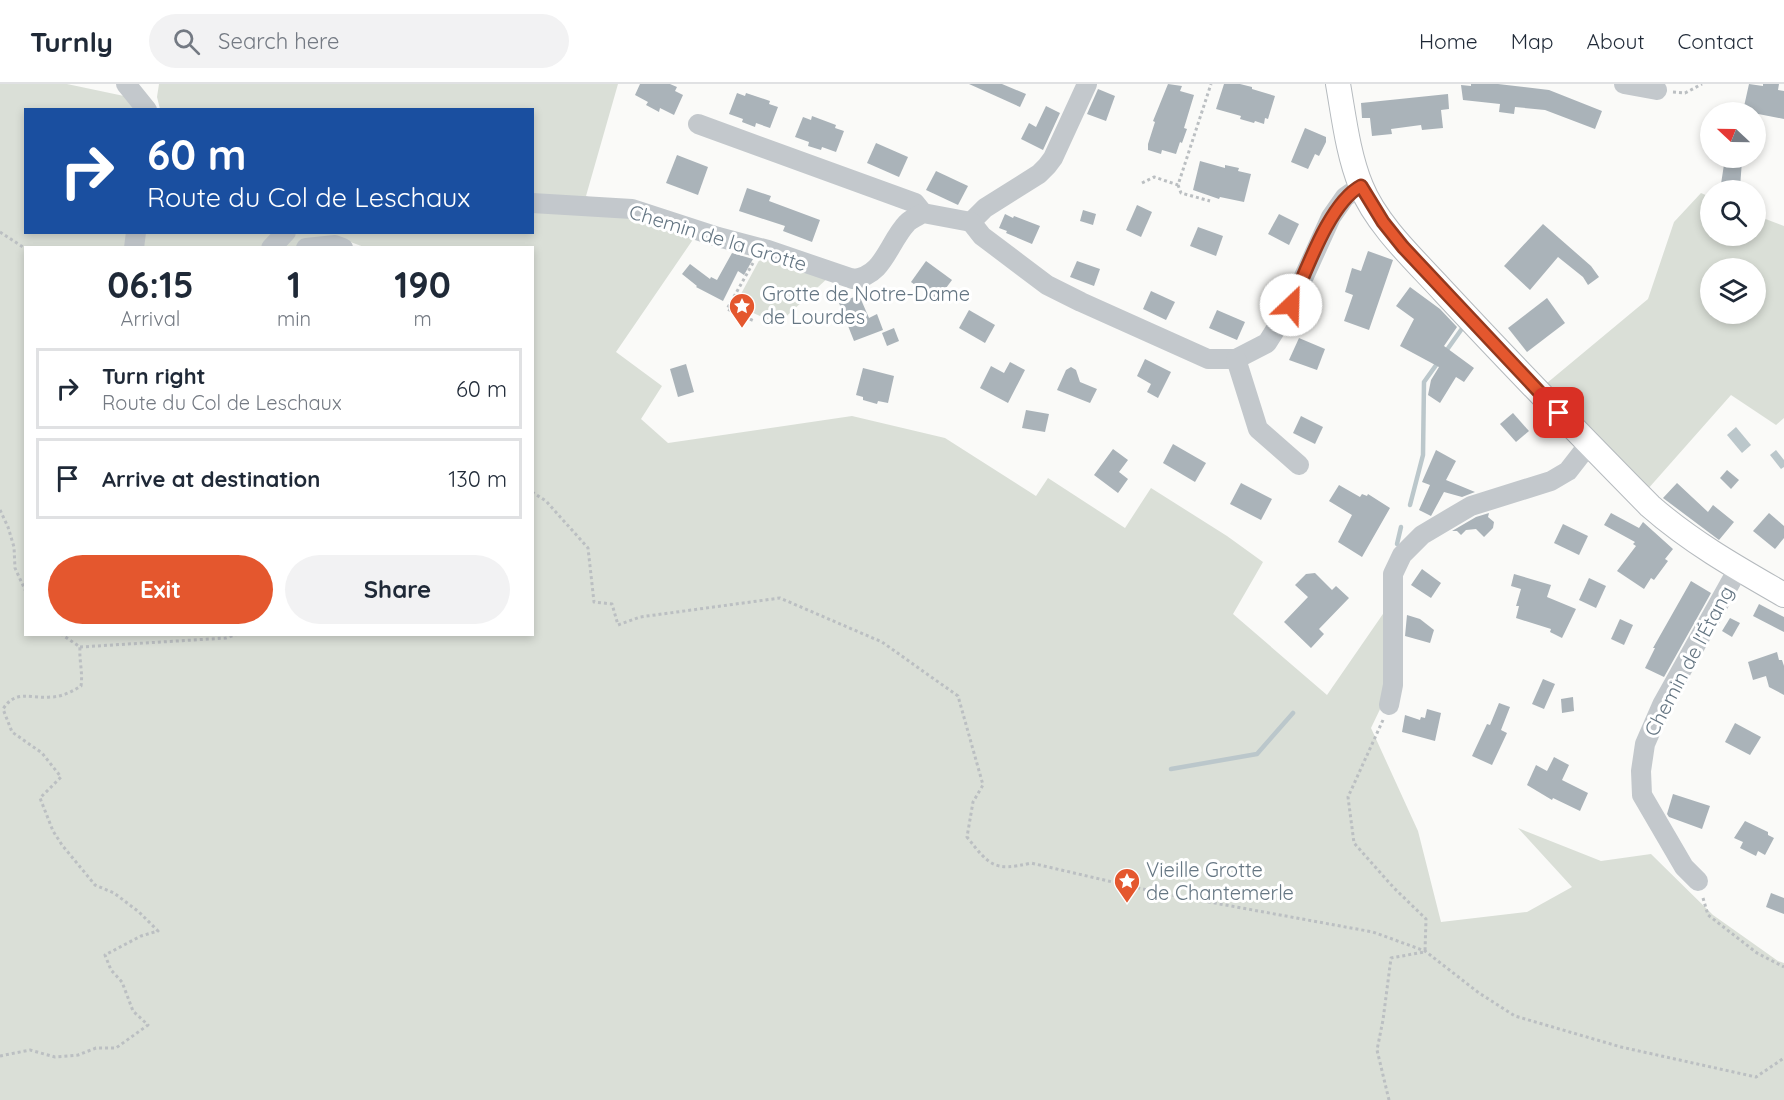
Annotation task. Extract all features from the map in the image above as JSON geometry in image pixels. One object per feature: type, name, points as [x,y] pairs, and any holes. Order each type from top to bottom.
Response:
[{"type":"main road","points":[[1338,84],[1354,164],[1361,186],[1383,222],[1403,247],[1650,506],[1672,526],[1701,547],[1784,595]]},
{"type":"street","points":[[126,84],[145,108]]},
{"type":"street","points":[[971,222],[985,208],[1039,174],[1047,166],[1088,84]]},
{"type":"street","points":[[1624,84],[1657,90]]},
{"type":"street","points":[[698,124],[915,203],[923,213],[971,222],[982,236],[1047,285],[1208,359],[1236,360],[1267,343],[1291,305],[1331,217],[1345,197],[1361,186]]},
{"type":"street","name":"Chemin de la Grotte","points":[[534,203],[632,209],[853,279],[864,278],[879,266],[907,224],[923,213]]},
{"type":"street","points":[[273,246],[284,234]]},
{"type":"street","points":[[1236,360],[1258,429],[1299,465]]},
{"type":"street","points":[[1389,705],[1393,685],[1393,574],[1402,555],[1422,535],[1471,506],[1551,481],[1568,471],[1589,444]]},
{"type":"street","name":"Chemin de l'Étang","points":[[1698,881],[1684,867],[1642,795],[1641,771],[1645,744],[1662,705],[1738,568]]},
{"type":"path","points":[[1210,201],[1181,193],[1178,184],[1211,84]]},
{"type":"path","points":[[1657,90],[1686,93],[1702,84]]},
{"type":"path","points":[[1142,183],[1154,177],[1178,184]]},
{"type":"path","points":[[0,232],[24,248]]},
{"type":"path","points":[[754,321],[728,309],[761,248]]},
{"type":"path","points":[[534,493],[546,501],[588,548],[594,602],[612,604],[618,625],[640,617],[780,598],[882,642],[958,696],[983,785],[973,802],[967,837],[987,862],[1010,868],[1031,863],[1160,893],[1373,932],[1425,951],[1479,993],[1515,1016],[1621,1047],[1756,1077],[1784,1058]]},
{"type":"path","points":[[0,510],[14,547],[15,568],[24,588]]},
{"type":"path","points":[[65,636],[80,647],[232,636]]},
{"type":"path","points":[[0,1056],[30,1050],[55,1057],[78,1055],[96,1048],[116,1048],[148,1025],[133,1011],[122,982],[111,970],[105,955],[141,936],[158,931],[139,912],[114,893],[94,885],[62,845],[53,831],[40,798],[62,777],[42,753],[12,732],[3,710],[8,702],[22,695],[49,698],[66,695],[81,686],[83,670],[79,660],[80,647]]},
{"type":"path","points":[[1389,705],[1348,797],[1354,843],[1394,888],[1426,919],[1425,951]]},
{"type":"path","points":[[1698,881],[1708,915],[1757,953],[1784,967]]},
{"type":"path","points":[[1389,1100],[1377,1050],[1391,958],[1425,951]]},
{"type":"shaded area","points":[[0,84],[67,84],[124,96],[133,108],[24,108],[24,234],[534,234],[534,108],[160,108],[157,97],[159,84],[618,84],[586,196],[694,238],[616,352],[662,386],[641,419],[668,443],[852,416],[945,438],[1036,496],[1048,478],[1125,528],[1151,488],[1227,536],[1263,562],[1233,614],[1327,695],[1385,611],[1383,703],[1371,728],[1418,831],[1441,922],[1527,912],[1572,887],[1518,828],[1601,861],[1651,854],[1713,915],[1784,963],[1784,1100],[0,1100]]},
{"type":"shaded area","points":[[1700,194],[1700,246],[1766,246],[1766,219],[1784,226],[1784,418],[1776,425],[1731,395],[1647,490],[1547,383],[1648,299],[1674,222]]},
{"type":"shaded area","points":[[762,255],[830,276],[778,324],[735,305]]},
{"type":"shaded area","points":[[1736,427],[1751,445],[1742,453],[1727,435]]},
{"type":"shaded area","points":[[1776,450],[1784,460],[1784,467],[1781,469],[1770,455]]},
{"type":"building","points":[[640,84],[670,84],[677,87],[675,91],[683,95],[674,115],[660,108],[659,112],[646,105],[648,102],[635,95]]},
{"type":"building","points":[[969,84],[1002,84],[1026,94],[1020,107]]},
{"type":"building","points":[[1168,84],[1182,86],[1180,91],[1194,95],[1184,128],[1187,129],[1176,154],[1162,150],[1161,154],[1148,150],[1155,122],[1153,121]]},
{"type":"building","points":[[1224,84],[1240,84],[1275,96],[1268,119],[1265,118],[1264,124],[1240,119],[1241,116],[1216,109]]},
{"type":"building","points":[[1471,84],[1498,84],[1549,90],[1602,111],[1595,129],[1545,110],[1515,107],[1514,114],[1499,112],[1500,104],[1463,100],[1461,85],[1471,86]]},
{"type":"building","points":[[1749,84],[1763,86],[1763,84],[1779,84],[1778,90],[1784,91],[1784,119],[1766,115],[1766,102],[1745,102]]},
{"type":"building","points":[[1098,89],[1115,96],[1106,121],[1087,114]]},
{"type":"building","points":[[737,93],[745,96],[746,93],[770,101],[769,104],[778,107],[770,128],[756,123],[755,127],[729,114]]},
{"type":"building","points":[[1448,94],[1449,109],[1441,110],[1443,128],[1422,130],[1421,125],[1391,129],[1392,134],[1372,136],[1370,118],[1362,118],[1361,103]]},
{"type":"building","points":[[1046,106],[1060,113],[1043,150],[1021,139],[1029,123],[1036,127]]},
{"type":"building","points":[[812,116],[836,125],[835,128],[844,131],[836,152],[822,147],[821,150],[808,146],[809,142],[795,137],[803,117],[811,120]]},
{"type":"building","points":[[1305,128],[1326,137],[1319,156],[1315,154],[1308,169],[1291,162]]},
{"type":"building","points":[[876,143],[908,157],[899,177],[867,163]]},
{"type":"building","points":[[677,155],[708,167],[698,195],[666,183]]},
{"type":"building","points":[[1200,161],[1225,168],[1225,165],[1239,168],[1238,171],[1251,174],[1244,202],[1220,197],[1219,199],[1193,190]]},
{"type":"building","points":[[1723,168],[1741,168],[1741,180],[1722,180]]},
{"type":"building","points":[[936,171],[968,186],[958,205],[926,190]]},
{"type":"building","points":[[747,188],[771,196],[769,201],[820,220],[812,242],[783,231],[785,226],[739,211]]},
{"type":"building","points":[[1137,205],[1152,212],[1141,237],[1126,230]]},
{"type":"building","points":[[1083,210],[1096,214],[1093,225],[1080,221]]},
{"type":"building","points":[[1005,214],[1040,226],[1032,244],[999,228]]},
{"type":"building","points":[[1279,214],[1299,224],[1289,245],[1268,234]]},
{"type":"building","points":[[1543,224],[1591,266],[1599,277],[1588,285],[1583,277],[1558,257],[1530,290],[1504,266]]},
{"type":"building","points":[[1198,227],[1223,236],[1216,256],[1190,246]]},
{"type":"building","points":[[1368,251],[1393,260],[1369,330],[1344,321],[1353,295],[1345,292],[1352,268],[1361,271]]},
{"type":"building","points":[[732,253],[753,259],[744,275],[738,271],[723,301],[696,287],[682,274],[690,264],[710,279],[711,277],[717,280]]},
{"type":"building","points":[[926,261],[952,280],[937,300],[911,282]]},
{"type":"building","points":[[1077,261],[1100,269],[1094,286],[1070,277]]},
{"type":"building","points":[[1410,287],[1440,309],[1457,327],[1444,346],[1474,368],[1464,382],[1456,377],[1440,403],[1428,395],[1431,380],[1439,367],[1400,346],[1414,319],[1396,306]]},
{"type":"building","points":[[1151,291],[1175,302],[1166,320],[1143,309]]},
{"type":"building","points":[[859,295],[869,318],[877,314],[883,330],[854,341],[839,303]]},
{"type":"building","points":[[1547,298],[1565,323],[1527,352],[1508,328]]},
{"type":"building","points":[[969,310],[995,325],[985,343],[959,328]]},
{"type":"building","points":[[1217,310],[1245,322],[1237,340],[1209,328]]},
{"type":"building","points":[[894,328],[899,341],[887,346],[882,333]]},
{"type":"building","points":[[1299,338],[1325,349],[1317,370],[1289,360]]},
{"type":"building","points":[[1145,359],[1171,372],[1158,398],[1147,392],[1151,384],[1137,376]]},
{"type":"building","points":[[1010,362],[1025,370],[1008,403],[980,388],[991,366],[1004,373]]},
{"type":"building","points":[[686,364],[694,392],[678,397],[670,369]]},
{"type":"building","points":[[1071,367],[1076,370],[1080,382],[1097,389],[1090,403],[1057,390],[1066,370]]},
{"type":"building","points":[[863,368],[894,376],[888,403],[878,401],[877,404],[863,400],[863,397],[856,395]]},
{"type":"building","points":[[1026,410],[1049,414],[1045,432],[1022,428]]},
{"type":"building","points":[[1513,413],[1529,431],[1516,442],[1500,424]]},
{"type":"building","points":[[1301,416],[1323,427],[1315,444],[1293,433]]},
{"type":"building","points":[[1173,444],[1206,463],[1195,482],[1163,463]]},
{"type":"building","points":[[1113,449],[1128,460],[1119,472],[1128,479],[1118,493],[1094,475]]},
{"type":"building","points":[[1436,450],[1456,461],[1446,480],[1475,492],[1462,497],[1444,492],[1431,516],[1419,510],[1430,485],[1422,482]]},
{"type":"building","points":[[1727,470],[1739,480],[1731,489],[1720,478]]},
{"type":"building","points":[[1241,483],[1272,499],[1261,520],[1230,504]]},
{"type":"building","points":[[1677,483],[1708,512],[1713,505],[1734,522],[1719,540],[1663,498]]},
{"type":"building","points":[[1339,485],[1360,497],[1362,494],[1367,496],[1368,494],[1390,508],[1362,557],[1338,542],[1352,515],[1329,501]]},
{"type":"building","points":[[1489,513],[1488,517],[1494,522],[1493,528],[1484,537],[1476,529],[1466,530],[1461,535],[1457,531],[1452,531],[1476,517]]},
{"type":"building","points":[[1611,513],[1639,528],[1643,522],[1673,549],[1665,559],[1668,561],[1654,580],[1651,578],[1644,589],[1617,571],[1636,546],[1633,544],[1635,542],[1604,525]]},
{"type":"building","points":[[1769,513],[1784,526],[1784,538],[1775,549],[1753,531]]},
{"type":"building","points":[[1563,524],[1588,536],[1579,555],[1554,543]]},
{"type":"building","points":[[1422,569],[1441,583],[1431,598],[1411,585]]},
{"type":"building","points":[[1315,573],[1332,590],[1336,586],[1349,598],[1319,629],[1324,634],[1311,648],[1284,622],[1308,597],[1295,585],[1306,574]]},
{"type":"building","points":[[1514,574],[1551,585],[1547,597],[1576,609],[1562,638],[1550,632],[1551,629],[1516,618],[1519,606],[1516,606],[1521,589],[1511,586]]},
{"type":"building","points":[[1589,578],[1606,586],[1596,608],[1579,600]]},
{"type":"building","points":[[1691,581],[1711,593],[1664,677],[1645,668],[1655,648],[1653,648]]},
{"type":"building","points":[[1759,604],[1784,617],[1784,632],[1753,616]]},
{"type":"building","points":[[1407,615],[1420,619],[1434,630],[1430,643],[1405,636]]},
{"type":"building","points":[[1730,618],[1740,623],[1732,637],[1722,631]]},
{"type":"building","points":[[1620,619],[1633,625],[1624,645],[1611,639]]},
{"type":"building","points":[[1777,652],[1784,666],[1784,695],[1769,687],[1766,676],[1753,680],[1748,662]]},
{"type":"building","points":[[1543,679],[1555,684],[1544,709],[1532,704]]},
{"type":"building","points":[[1573,697],[1574,711],[1562,713],[1561,699]]},
{"type":"building","points":[[1499,703],[1510,707],[1501,730],[1507,733],[1492,765],[1472,756],[1487,724],[1490,725]]},
{"type":"building","points":[[1427,709],[1441,713],[1435,741],[1402,732],[1405,715],[1420,720],[1421,717],[1425,718]]},
{"type":"building","points":[[1735,723],[1761,737],[1750,755],[1725,742]]},
{"type":"building","points":[[1554,757],[1569,765],[1562,780],[1588,793],[1580,811],[1553,798],[1552,800],[1527,785],[1536,765],[1547,771]]},
{"type":"building","points":[[1673,794],[1710,806],[1702,829],[1669,817],[1667,814]]},
{"type":"building","points":[[1745,821],[1768,832],[1768,835],[1774,838],[1765,855],[1758,851],[1756,856],[1740,848],[1743,842],[1734,838]]},
{"type":"building","points":[[1771,893],[1784,898],[1784,914],[1766,907]]},
{"type":"waterway","points":[[1444,354],[1461,330]]},
{"type":"waterway","points":[[1410,505],[1423,455],[1424,382],[1439,361]]},
{"type":"waterway","points":[[1397,544],[1401,527]]},
{"type":"waterway","points":[[1171,769],[1257,754],[1293,713]]},
{"type":"place","name":"Grotte de Notre-Dame de Lourdes","points":[[742,329]]},
{"type":"place","name":"Vieille Grotte de Chantemerle","points":[[1127,904]]},
{"type":"route","points":[[1291,305],[1331,217],[1345,197],[1361,186],[1383,222],[1403,247],[1559,413]]}]
